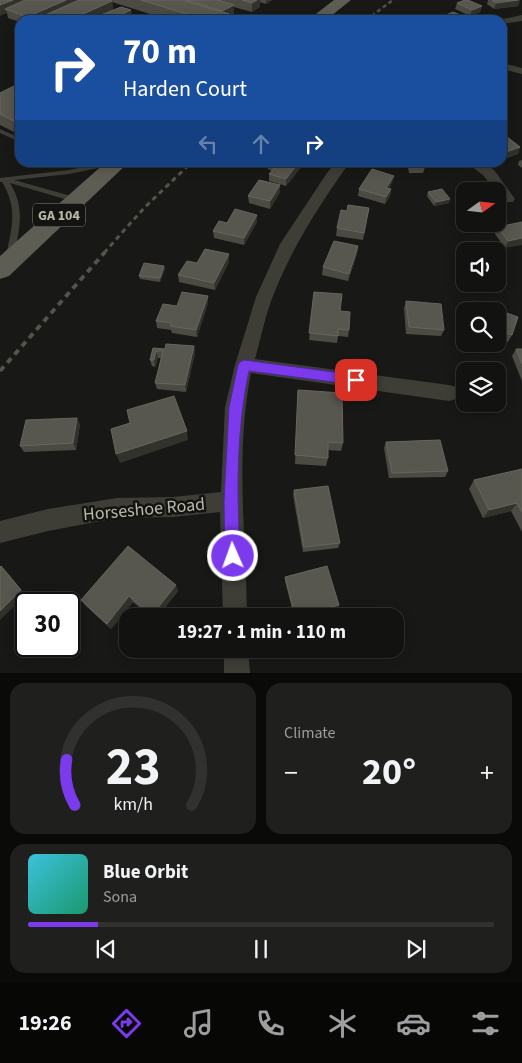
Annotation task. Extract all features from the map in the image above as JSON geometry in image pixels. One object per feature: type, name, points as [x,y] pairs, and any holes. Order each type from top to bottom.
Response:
[{"type":"main road","points":[[323,15],[344,0]]},
{"type":"main road","name":"GA 104","points":[[5,265],[112,167]]},
{"type":"street","points":[[507,20],[522,18]]},
{"type":"street","points":[[507,68],[522,72]]},
{"type":"street","points":[[235,608],[230,501],[235,407],[244,365],[264,297],[288,244],[340,167]]},
{"type":"street","points":[[479,167],[488,173],[508,199]]},
{"type":"street","points":[[244,365],[449,393]]},
{"type":"street","name":"Horseshoe Road","points":[[0,532],[48,520],[117,508],[173,507],[230,501]]},
{"type":"street","points":[[236,658],[237,673]]},
{"type":"lane","points":[[0,131],[15,138]]},
{"type":"lane","points":[[2,180],[69,172],[94,167]]},
{"type":"lane","points":[[2,180],[75,200]]},
{"type":"lane","points":[[2,180],[15,198],[17,209],[5,265]]},
{"type":"building","points":[[0,0],[13,0],[0,5]]},
{"type":"building","points":[[25,0],[66,0],[32,15],[22,15],[5,9]]},
{"type":"building","points":[[79,0],[112,1],[81,15],[45,15]]},
{"type":"building","points":[[141,0],[182,0],[229,14],[190,15]]},
{"type":"building","points":[[186,0],[218,0],[234,5],[222,11]]},
{"type":"building","points":[[242,0],[257,0],[252,3]]},
{"type":"building","points":[[465,0],[482,6],[472,10],[457,3]]},
{"type":"building","points":[[492,0],[518,0],[496,3]]},
{"type":"building","points":[[121,7],[131,10],[120,15],[101,15]]},
{"type":"building","points":[[453,12],[460,15],[446,15]]},
{"type":"building","points":[[15,86],[15,122],[0,114],[0,93]]},
{"type":"building","points":[[507,137],[520,147],[507,152]]},
{"type":"building","points":[[275,167],[295,167],[286,179],[269,174]]},
{"type":"building","points":[[372,169],[394,176],[386,188],[391,189],[386,197],[359,189]]},
{"type":"building","points":[[259,180],[280,185],[270,201],[248,196]]},
{"type":"building","points":[[442,189],[450,199],[436,202],[428,192]]},
{"type":"building","points":[[348,205],[369,208],[364,233],[337,228],[341,210],[347,211]]},
{"type":"building","points":[[235,209],[257,215],[244,238],[213,231],[219,221],[227,223]]},
{"type":"building","points":[[522,222],[522,238],[508,241],[502,232],[506,232],[506,225]]},
{"type":"building","points":[[334,241],[358,246],[349,274],[323,267]]},
{"type":"building","points":[[205,249],[229,254],[214,283],[178,275],[187,261],[197,263]]},
{"type":"building","points":[[144,263],[164,266],[160,278],[139,276]]},
{"type":"building","points":[[182,292],[208,296],[196,330],[170,326],[172,323],[156,321],[163,304],[177,306]]},
{"type":"building","points":[[314,292],[342,294],[340,311],[350,312],[349,330],[338,329],[338,336],[309,333]]},
{"type":"building","points":[[406,301],[441,304],[444,330],[409,327]]},
{"type":"building","points":[[506,313],[518,317],[512,335],[506,333]]},
{"type":"building","points":[[166,344],[194,346],[185,385],[155,383],[163,351],[156,351],[154,360],[150,360],[153,348],[165,349]]},
{"type":"building","points":[[516,349],[522,349],[522,364]]},
{"type":"building","points":[[298,390],[342,393],[343,443],[328,442],[328,458],[295,455]]},
{"type":"building","points":[[174,396],[187,431],[116,454],[111,429],[130,423],[127,410]]},
{"type":"building","points":[[77,418],[73,443],[20,446],[26,420]]},
{"type":"building","points":[[440,440],[448,471],[392,473],[386,442]]},
{"type":"building","points":[[522,469],[522,512],[517,503],[489,510],[474,480]]},
{"type":"building","points":[[328,486],[340,543],[304,547],[294,490]]},
{"type":"building","points":[[128,546],[176,585],[158,608],[144,608],[129,596],[107,624],[81,600]]},
{"type":"building","points":[[327,566],[339,605],[327,608],[293,608],[285,577]]},
{"type":"building","points":[[0,567],[21,590],[15,592],[15,596],[0,611]]},
{"type":"railway","points":[[373,15],[393,0]]},
{"type":"railway","points":[[104,253],[144,208],[187,167]]},
{"type":"railway","points":[[0,371],[105,252]]},
{"type":"route","points":[[233,556],[230,501],[235,407],[244,365],[356,380]]}]
